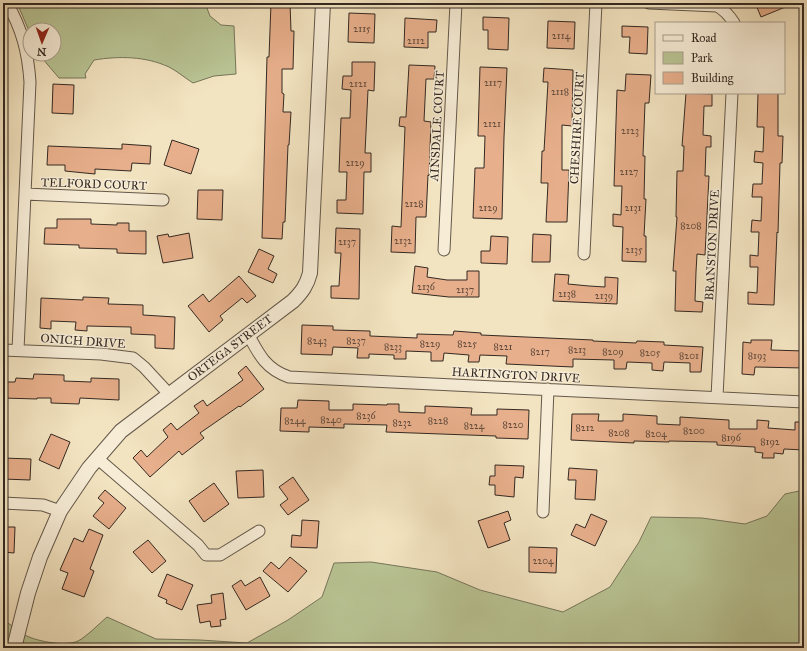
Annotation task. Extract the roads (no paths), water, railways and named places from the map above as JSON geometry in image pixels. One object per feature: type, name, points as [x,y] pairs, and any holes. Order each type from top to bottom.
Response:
[{"type":"street","points":[[7,3],[23,36],[30,82],[18,350]]},
{"type":"street","name":"ORTEGA STREET","points":[[14,648],[28,592],[40,557],[60,510],[97,458],[121,431],[302,292],[308,282],[323,3]]},
{"type":"street","name":"AINSDALE COURT","points":[[444,250],[456,3]]},
{"type":"street","name":"CHESHIRE COURT","points":[[584,254],[596,3]]},
{"type":"street","points":[[649,3],[717,6],[724,9],[733,22]]},
{"type":"street","name":"BRANSTON DRIVE","points":[[717,397],[732,94]]},
{"type":"street","name":"TELFORD COURT","points":[[25,194],[163,200]]},
{"type":"street","name":"HARTINGTON DRIVE","points":[[248,334],[257,352],[270,368],[289,377],[804,402]]},
{"type":"street","name":"ONICH DRIVE","points":[[3,350],[102,354],[133,358],[144,367],[169,394]]},
{"type":"street","points":[[543,512],[548,389]]},
{"type":"street","points":[[97,458],[198,545],[206,555],[220,555],[258,531]]},
{"type":"street","points":[[3,503],[42,505],[60,510]]}]
